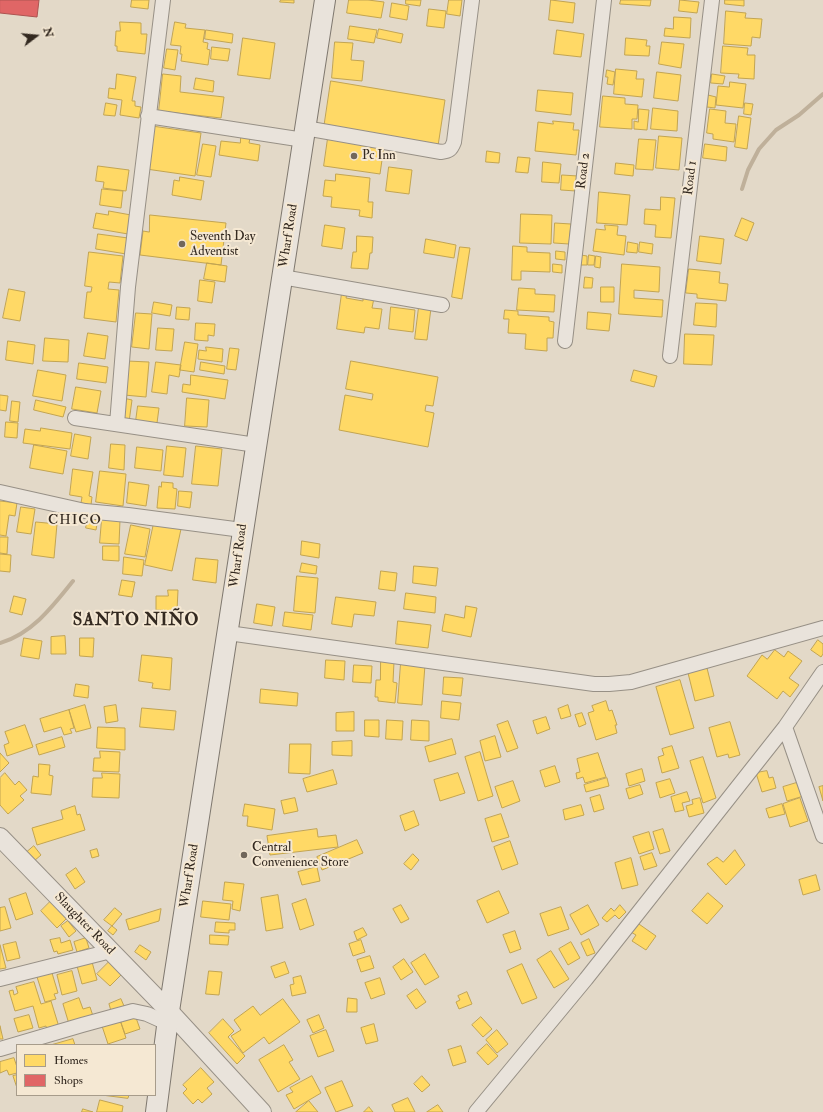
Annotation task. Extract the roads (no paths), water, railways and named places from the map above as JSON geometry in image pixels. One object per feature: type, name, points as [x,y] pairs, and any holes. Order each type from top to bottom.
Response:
[{"type":"main road","name":"Wharf Road","points":[[156,1112],[168,1017],[228,633],[242,530],[325,0]]},
{"type":"street","points":[[117,424],[128,287],[163,0]]},
{"type":"street","points":[[148,116],[447,152],[451,149],[454,142],[472,0]]},
{"type":"street","name":"Road 2","points":[[565,341],[604,0]]},
{"type":"street","name":"Road 1","points":[[670,356],[712,0]]},
{"type":"street","points":[[282,277],[442,305]]},
{"type":"street","points":[[75,418],[256,445]]},
{"type":"street","points":[[0,492],[85,511],[242,530]]},
{"type":"street","points":[[228,633],[594,684],[609,684],[631,682],[823,628]]},
{"type":"street","points":[[476,1112],[586,979],[785,727],[823,672]]},
{"type":"street","points":[[785,727],[820,819],[823,836]]},
{"type":"street","name":"Slaughter Road","points":[[0,837],[111,951],[168,1017],[262,1112]]},
{"type":"street","points":[[0,979],[111,951]]},
{"type":"street","points":[[17,1044],[133,1012],[168,1017]]},
{"type":"street","points":[[0,1049],[16,1044]]},
{"type":"waterway","points":[[742,189],[748,170],[759,149],[776,130],[799,115],[823,94]]},
{"type":"waterway","points":[[0,643],[12,639],[32,626],[50,609],[73,581]]},
{"type":"place","name":"Pc Inn","points":[[354,156]]},
{"type":"place","name":"Seventh Day Adventist","points":[[182,244]]},
{"type":"place","name":"Central Convenience Store","points":[[244,855]]},
{"type":"district","name":"CHICO","points":[[75,521]]},
{"type":"district","name":"SANTO NIÑO","points":[[136,621]]}]
